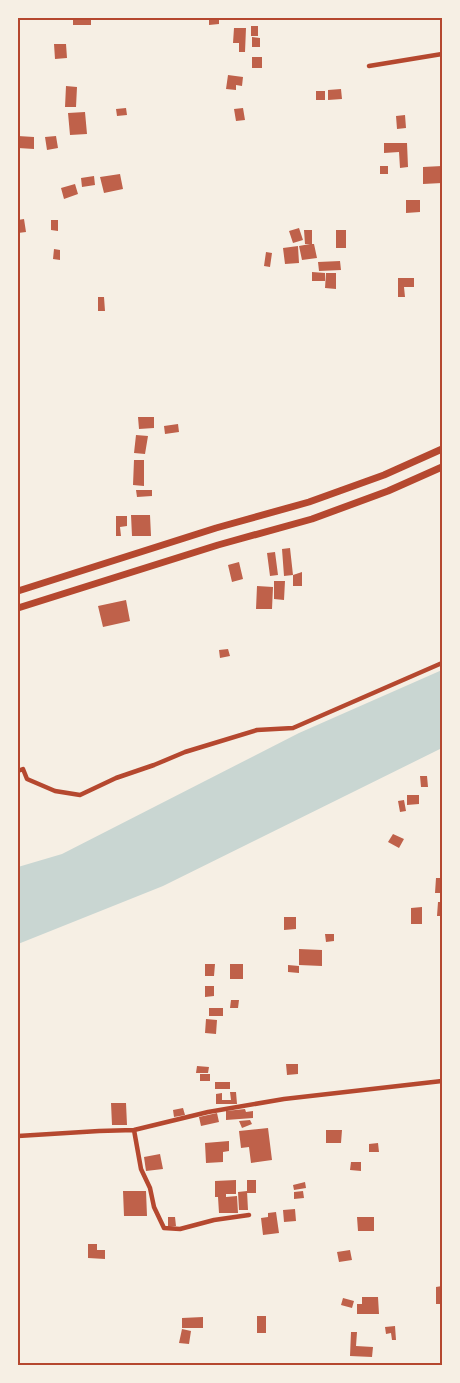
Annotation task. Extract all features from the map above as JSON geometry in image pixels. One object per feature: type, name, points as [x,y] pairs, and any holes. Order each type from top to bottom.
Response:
[{"type":"highway","points":[[18,591],[216,528],[309,502],[384,475],[442,449]]},
{"type":"highway","points":[[18,608],[218,545],[312,519],[388,491],[442,467]]},
{"type":"street","points":[[369,66],[442,54]]},
{"type":"street","points":[[18,771],[23,769],[27,779],[55,791],[80,796],[116,778],[185,752],[257,730],[293,728],[442,663]]},
{"type":"street","points":[[18,1136],[134,1130],[208,1112],[284,1099],[442,1082]]},
{"type":"street","points":[[134,1130],[141,1169],[164,1228],[180,1229],[214,1220],[249,1215]]},
{"type":"shaded area","points":[[442,670],[442,748],[163,886],[18,944],[18,867],[62,854],[299,733]]},
{"type":"building","points":[[73,18],[91,18],[91,25],[73,25]]},
{"type":"building","points":[[209,18],[219,18],[219,24],[209,25]]},
{"type":"building","points":[[251,26],[258,26],[258,36],[251,36]]},
{"type":"building","points":[[234,28],[246,28],[245,52],[239,52],[239,43],[233,43]]},
{"type":"building","points":[[252,37],[260,38],[260,47],[252,47]]},
{"type":"building","points":[[54,44],[66,44],[67,58],[55,59]]},
{"type":"building","points":[[252,57],[262,57],[262,68],[252,68]]},
{"type":"building","points":[[228,75],[243,77],[242,86],[236,85],[236,90],[226,89]]},
{"type":"building","points":[[66,86],[77,87],[76,107],[65,107]]},
{"type":"building","points":[[341,89],[342,99],[328,100],[328,90]]},
{"type":"building","points":[[316,91],[325,91],[325,100],[316,100]]},
{"type":"building","points":[[126,108],[127,115],[117,116],[116,109]]},
{"type":"building","points":[[243,108],[245,120],[236,121],[234,109]]},
{"type":"building","points":[[85,112],[87,134],[70,135],[68,113]]},
{"type":"building","points":[[405,115],[406,128],[397,129],[396,116]]},
{"type":"building","points":[[18,136],[34,137],[34,149],[18,148]]},
{"type":"building","points":[[56,136],[58,148],[47,150],[45,137]]},
{"type":"building","points":[[384,143],[407,143],[408,167],[400,168],[399,152],[384,153]]},
{"type":"building","points":[[380,166],[388,166],[388,174],[380,174]]},
{"type":"building","points":[[442,166],[442,183],[423,184],[423,167]]},
{"type":"building","points":[[120,174],[123,189],[104,193],[100,177]]},
{"type":"building","points":[[94,176],[95,185],[82,187],[81,178]]},
{"type":"building","points":[[75,184],[78,194],[64,199],[61,188]]},
{"type":"building","points":[[406,200],[420,200],[420,212],[406,213]]},
{"type":"building","points":[[24,219],[26,232],[18,233],[18,220]]},
{"type":"building","points":[[51,220],[58,220],[58,231],[51,230]]},
{"type":"building","points":[[299,228],[303,240],[293,243],[289,231]]},
{"type":"building","points":[[304,230],[312,230],[312,244],[314,244],[317,258],[302,260],[299,246],[310,244],[305,244]]},
{"type":"building","points":[[336,230],[346,230],[346,248],[336,248]]},
{"type":"building","points":[[298,246],[299,263],[285,264],[283,248]]},
{"type":"building","points":[[54,249],[60,250],[60,260],[53,259]]},
{"type":"building","points":[[266,252],[272,253],[270,267],[264,266]]},
{"type":"building","points":[[340,261],[341,270],[319,271],[318,262]]},
{"type":"building","points":[[312,272],[325,273],[325,281],[312,281]]},
{"type":"building","points":[[326,273],[336,273],[336,289],[325,288]]},
{"type":"building","points":[[398,278],[414,278],[414,287],[404,287],[405,297],[398,297]]},
{"type":"building","points":[[98,297],[104,297],[105,311],[98,311]]},
{"type":"building","points":[[138,417],[154,417],[154,428],[139,429]]},
{"type":"building","points":[[178,424],[179,432],[165,434],[164,426]]},
{"type":"building","points":[[136,435],[148,436],[145,454],[134,453]]},
{"type":"building","points":[[134,460],[144,460],[144,486],[133,485]]},
{"type":"building","points":[[136,490],[152,490],[152,496],[137,497]]},
{"type":"building","points":[[131,515],[150,515],[151,536],[132,536]]},
{"type":"building","points":[[116,516],[127,516],[127,526],[120,527],[121,536],[116,536]]},
{"type":"building","points":[[290,548],[293,575],[284,576],[282,549]]},
{"type":"building","points":[[275,552],[278,575],[270,576],[267,553]]},
{"type":"building","points":[[239,562],[243,579],[232,582],[228,565]]},
{"type":"building","points":[[302,572],[302,586],[293,586],[293,575]]},
{"type":"building","points":[[274,581],[285,581],[284,600],[274,599]]},
{"type":"building","points":[[257,586],[273,587],[272,609],[256,609]]},
{"type":"building","points":[[126,600],[130,621],[103,627],[98,606]]},
{"type":"building","points":[[228,649],[230,656],[220,658],[219,650]]},
{"type":"building","points":[[420,776],[427,776],[428,787],[421,787]]},
{"type":"building","points":[[407,795],[419,795],[419,804],[407,805]]},
{"type":"building","points":[[404,800],[406,811],[400,812],[398,801]]},
{"type":"building","points":[[393,834],[404,839],[399,848],[388,842]]},
{"type":"building","points":[[436,878],[442,878],[442,893],[435,893]]},
{"type":"building","points":[[438,902],[442,902],[442,916],[437,916]]},
{"type":"building","points":[[422,907],[422,924],[411,924],[411,908]]},
{"type":"building","points":[[284,917],[296,917],[296,929],[284,930]]},
{"type":"building","points":[[325,934],[334,934],[334,941],[326,942]]},
{"type":"building","points":[[299,949],[322,950],[322,966],[299,965]]},
{"type":"building","points":[[205,964],[215,964],[214,976],[205,976]]},
{"type":"building","points":[[230,964],[243,964],[243,979],[230,979]]},
{"type":"building","points":[[288,965],[299,966],[299,973],[288,972]]},
{"type":"building","points":[[205,986],[214,986],[214,996],[205,997]]},
{"type":"building","points":[[231,1000],[239,1000],[238,1008],[230,1008]]},
{"type":"building","points":[[209,1008],[223,1008],[223,1016],[209,1016]]},
{"type":"building","points":[[206,1019],[217,1020],[216,1034],[205,1033]]},
{"type":"building","points":[[286,1064],[298,1064],[298,1074],[287,1075]]},
{"type":"building","points":[[197,1066],[209,1067],[208,1073],[196,1073]]},
{"type":"building","points":[[200,1074],[210,1074],[210,1081],[200,1081]]},
{"type":"building","points":[[215,1082],[230,1082],[230,1089],[215,1089]]},
{"type":"building","points":[[230,1092],[236,1092],[237,1104],[216,1104],[216,1094],[222,1093],[222,1100],[231,1100]]},
{"type":"building","points":[[111,1103],[126,1103],[127,1125],[112,1125]]},
{"type":"building","points":[[183,1108],[185,1115],[174,1117],[173,1110]]},
{"type":"building","points":[[245,1109],[246,1112],[253,1111],[253,1118],[226,1120],[226,1111]]},
{"type":"building","points":[[217,1113],[219,1122],[201,1126],[199,1117]]},
{"type":"building","points":[[250,1120],[252,1124],[242,1128],[239,1121]]},
{"type":"building","points":[[268,1128],[272,1160],[251,1163],[249,1147],[241,1148],[239,1131]]},
{"type":"building","points":[[326,1130],[342,1130],[341,1143],[326,1143]]},
{"type":"building","points":[[229,1141],[229,1151],[223,1152],[223,1162],[206,1163],[205,1143]]},
{"type":"building","points":[[378,1143],[379,1152],[369,1152],[369,1144]]},
{"type":"building","points":[[160,1154],[163,1169],[146,1171],[144,1157]]},
{"type":"building","points":[[351,1162],[361,1162],[361,1171],[350,1170]]},
{"type":"building","points":[[236,1180],[236,1194],[226,1194],[226,1197],[237,1196],[238,1213],[219,1213],[218,1197],[215,1197],[215,1181]]},
{"type":"building","points":[[247,1180],[256,1180],[256,1193],[247,1193]]},
{"type":"building","points":[[305,1182],[306,1188],[294,1190],[293,1185]]},
{"type":"building","points":[[123,1191],[146,1191],[147,1216],[124,1216]]},
{"type":"building","points":[[247,1191],[248,1210],[239,1210],[238,1192]]},
{"type":"building","points":[[303,1191],[304,1198],[294,1199],[294,1192]]},
{"type":"building","points":[[295,1209],[296,1221],[284,1222],[283,1210]]},
{"type":"building","points":[[276,1212],[279,1233],[263,1235],[261,1218],[268,1217],[268,1213]]},
{"type":"building","points":[[168,1217],[175,1217],[176,1226],[168,1227]]},
{"type":"building","points":[[357,1217],[374,1217],[374,1231],[358,1231]]},
{"type":"building","points":[[88,1244],[97,1244],[97,1250],[105,1250],[105,1259],[88,1258]]},
{"type":"building","points":[[350,1250],[352,1260],[339,1262],[337,1252]]},
{"type":"building","points":[[442,1286],[442,1304],[436,1304],[436,1287]]},
{"type":"building","points":[[362,1297],[378,1297],[379,1314],[357,1314],[357,1304],[362,1304]]},
{"type":"building","points":[[343,1298],[354,1301],[352,1308],[341,1305]]},
{"type":"building","points":[[257,1316],[266,1316],[266,1333],[257,1333]]},
{"type":"building","points":[[203,1317],[203,1328],[182,1328],[182,1318]]},
{"type":"building","points":[[395,1326],[396,1340],[392,1340],[391,1333],[386,1334],[385,1327]]},
{"type":"building","points":[[182,1329],[191,1331],[189,1344],[179,1343]]},
{"type":"building","points":[[351,1332],[357,1332],[356,1346],[373,1347],[372,1357],[350,1356]]}]
